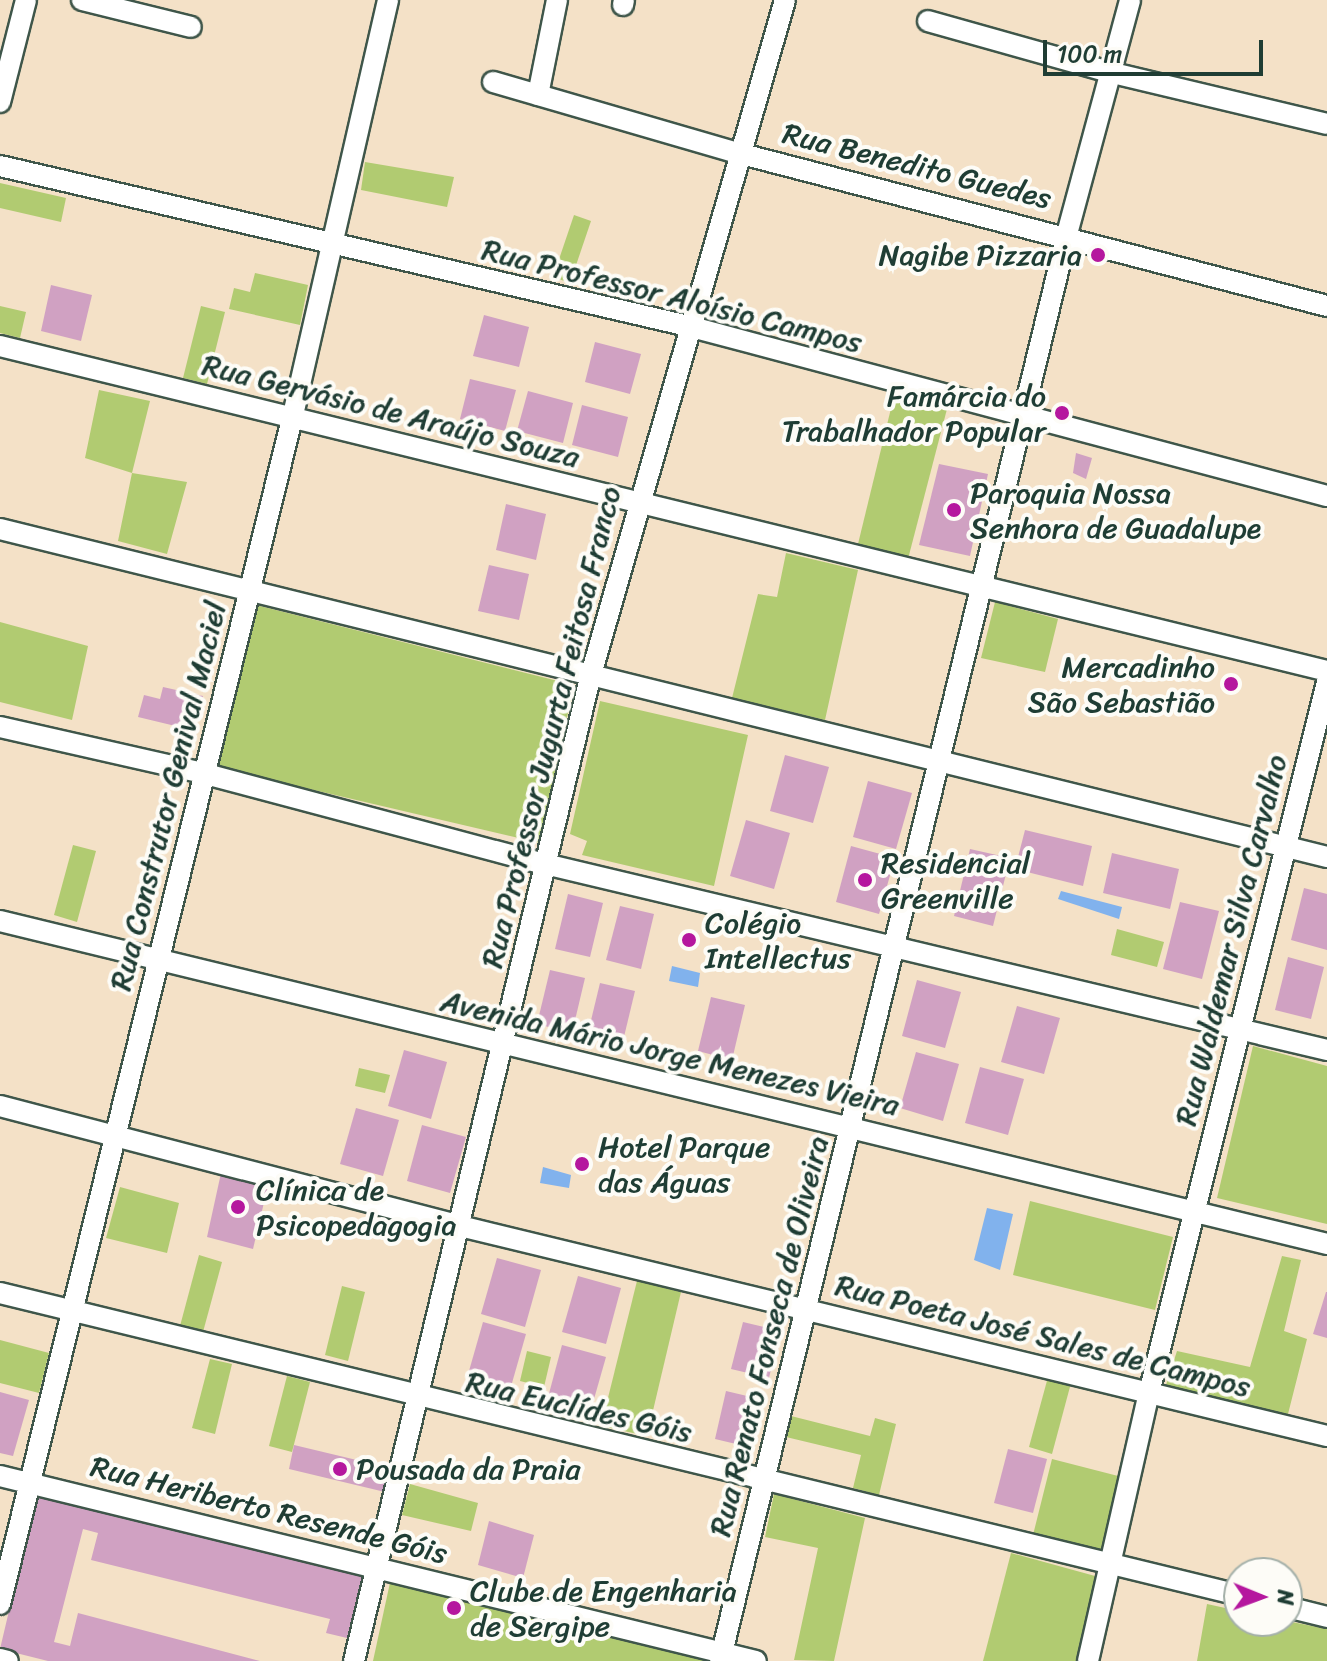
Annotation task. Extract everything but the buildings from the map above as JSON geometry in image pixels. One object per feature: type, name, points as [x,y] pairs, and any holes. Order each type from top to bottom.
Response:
[{"type":"street","points":[[0,102],[26,0]]},
{"type":"street","points":[[82,0],[191,27]]},
{"type":"street","name":"Rua Construtor Genival Maciel","points":[[0,1604],[75,1311],[202,773],[293,415],[329,244],[388,0]]},
{"type":"street","points":[[538,95],[557,0]]},
{"type":"street","name":"Rua Professor Jugurta Feitosa Franco","points":[[354,1661],[590,678],[636,505],[785,0]]},
{"type":"street","name":"Rua Renato Fonseca de Oliveira","points":[[721,1657],[897,945],[938,761],[1067,234],[1130,0]]},
{"type":"street","points":[[928,21],[1109,72],[1327,124]]},
{"type":"street","name":"Rua Benedito Guedes","points":[[493,82],[738,153],[1067,234],[1327,306]]},
{"type":"street","name":"Rua Professor Aloísio Campos","points":[[0,166],[688,326],[1327,496]]},
{"type":"street","name":"Rua Gervásio de Araújo Souza","points":[[0,346],[293,415],[636,505],[1327,671]]},
{"type":"street","points":[[0,529],[250,587],[590,678],[1327,857]]},
{"type":"street","name":"Rua Waldemar Silva Carvalho","points":[[1088,1661],[1149,1393],[1282,846],[1327,682]]},
{"type":"street","points":[[0,727],[202,773],[545,864],[897,945],[1327,1050]]},
{"type":"street","name":"Avenida Mário Jorge Menezes Vieira","points":[[0,921],[1327,1244]]},
{"type":"street","name":"Rua Poeta José Sales de Campos","points":[[0,1106],[460,1226],[1327,1436]]},
{"type":"street","name":"Rua Euclídes Góis","points":[[0,1293],[419,1399],[1223,1591]]},
{"type":"street","name":"Rua Heriberto Resende Góis","points":[[0,1476],[376,1565],[721,1657],[756,1661]]},
{"type":"street","points":[[1303,1611],[1327,1617]]},
{"type":"street","points":[[0,1659],[8,1661]]},
{"type":"green space","points":[[365,162],[454,177],[447,207],[361,190]]},
{"type":"green space","points":[[0,183],[66,198],[61,222],[0,208]]},
{"type":"green space","points":[[574,215],[591,221],[570,283],[553,277]]},
{"type":"green space","points":[[255,273],[308,285],[300,325],[229,309],[234,288],[250,292]]},
{"type":"green space","points":[[0,306],[26,312],[20,338],[0,333]]},
{"type":"green space","points":[[201,306],[225,312],[207,384],[183,378]]},
{"type":"green space","points":[[99,390],[150,401],[132,473],[85,458]]},
{"type":"green space","points":[[894,396],[947,409],[908,559],[858,544]]},
{"type":"green space","points":[[132,473],[187,482],[167,554],[118,541]]},
{"type":"green space","points":[[786,553],[858,570],[825,720],[732,698],[758,594],[777,597]]},
{"type":"green space","points":[[995,602],[1058,619],[1045,672],[981,658]]},
{"type":"green space","points":[[256,605],[574,685],[540,843],[215,767]]},
{"type":"green space","points":[[0,622],[88,646],[72,720],[0,702]]},
{"type":"green space","points":[[600,701],[748,735],[714,886],[582,855],[587,841],[570,834]]},
{"type":"green space","points":[[73,845],[96,851],[77,922],[54,915]]},
{"type":"green space","points":[[1117,929],[1164,942],[1157,967],[1111,955]]},
{"type":"green space","points":[[1253,1046],[1327,1066],[1327,1224],[1217,1198]]},
{"type":"green space","points":[[359,1068],[390,1075],[385,1093],[355,1086]]},
{"type":"green space","points":[[120,1187],[179,1203],[167,1253],[106,1238]]},
{"type":"green space","points":[[1030,1201],[1173,1237],[1155,1310],[1013,1275]]},
{"type":"green space","points":[[199,1255],[222,1262],[203,1332],[180,1326]]},
{"type":"green space","points":[[1282,1256],[1301,1260],[1284,1331],[1307,1339],[1288,1414],[1165,1388],[1177,1351],[1250,1367]]},
{"type":"green space","points":[[637,1281],[681,1292],[647,1436],[601,1426]]},
{"type":"green space","points":[[342,1286],[365,1292],[348,1361],[325,1355]]},
{"type":"green space","points":[[0,1340],[49,1353],[39,1393],[0,1383]]},
{"type":"green space","points":[[527,1351],[551,1357],[544,1387],[520,1381]]},
{"type":"green space","points":[[210,1359],[232,1364],[215,1434],[192,1428]]},
{"type":"green space","points":[[287,1376],[310,1382],[292,1452],[269,1446]]},
{"type":"green space","points":[[1048,1377],[1071,1383],[1052,1454],[1029,1447]]},
{"type":"green space","points":[[791,1416],[870,1436],[875,1418],[896,1424],[879,1495],[853,1488],[861,1455],[786,1437]]},
{"type":"green space","points":[[1052,1459],[1122,1477],[1103,1553],[1033,1535]]},
{"type":"green space","points":[[410,1484],[478,1503],[471,1531],[402,1515]]},
{"type":"green space","points":[[774,1494],[865,1518],[834,1661],[794,1660],[818,1548],[765,1537]]},
{"type":"green space","points":[[1011,1553],[1095,1576],[1077,1661],[983,1661]]},
{"type":"green space","name":"Clube de Engenharia de Sergipe","points":[[391,1578],[706,1650],[704,1661],[373,1661]]},
{"type":"green space","points":[[1207,1604],[1223,1608],[1223,1637],[1303,1637],[1303,1624],[1327,1629],[1327,1661],[1197,1661]]},
{"type":"water","points":[[1061,891],[1122,907],[1119,919],[1058,899]]},
{"type":"water","points":[[672,966],[700,973],[698,987],[669,981]]},
{"type":"water","points":[[543,1167],[571,1175],[569,1188],[540,1183]]},
{"type":"water","points":[[987,1208],[1013,1214],[1000,1270],[974,1260]]},
{"type":"place","name":"Nagibe Pizzaria","points":[[1098,255]]},
{"type":"place","name":"Famárcia do Trabalhador Popular","points":[[1062,413]]},
{"type":"place","name":"Paroquia Nossa Senhora de Guadalupe","points":[[954,510]]},
{"type":"place","name":"Mercadinho São Sebastião","points":[[1231,684]]},
{"type":"place","name":"Residencial Greenville","points":[[865,880]]},
{"type":"place","name":"Colégio Intellectus","points":[[689,940]]},
{"type":"place","name":"Hotel Parque das Águas","points":[[582,1164]]},
{"type":"place","name":"Clínica de Psicopedagogia","points":[[238,1207]]},
{"type":"place","name":"Pousada da Praia","points":[[340,1469]]},
{"type":"place","name":"Clube de Engenharia de Sergipe","points":[[454,1608]]}]
